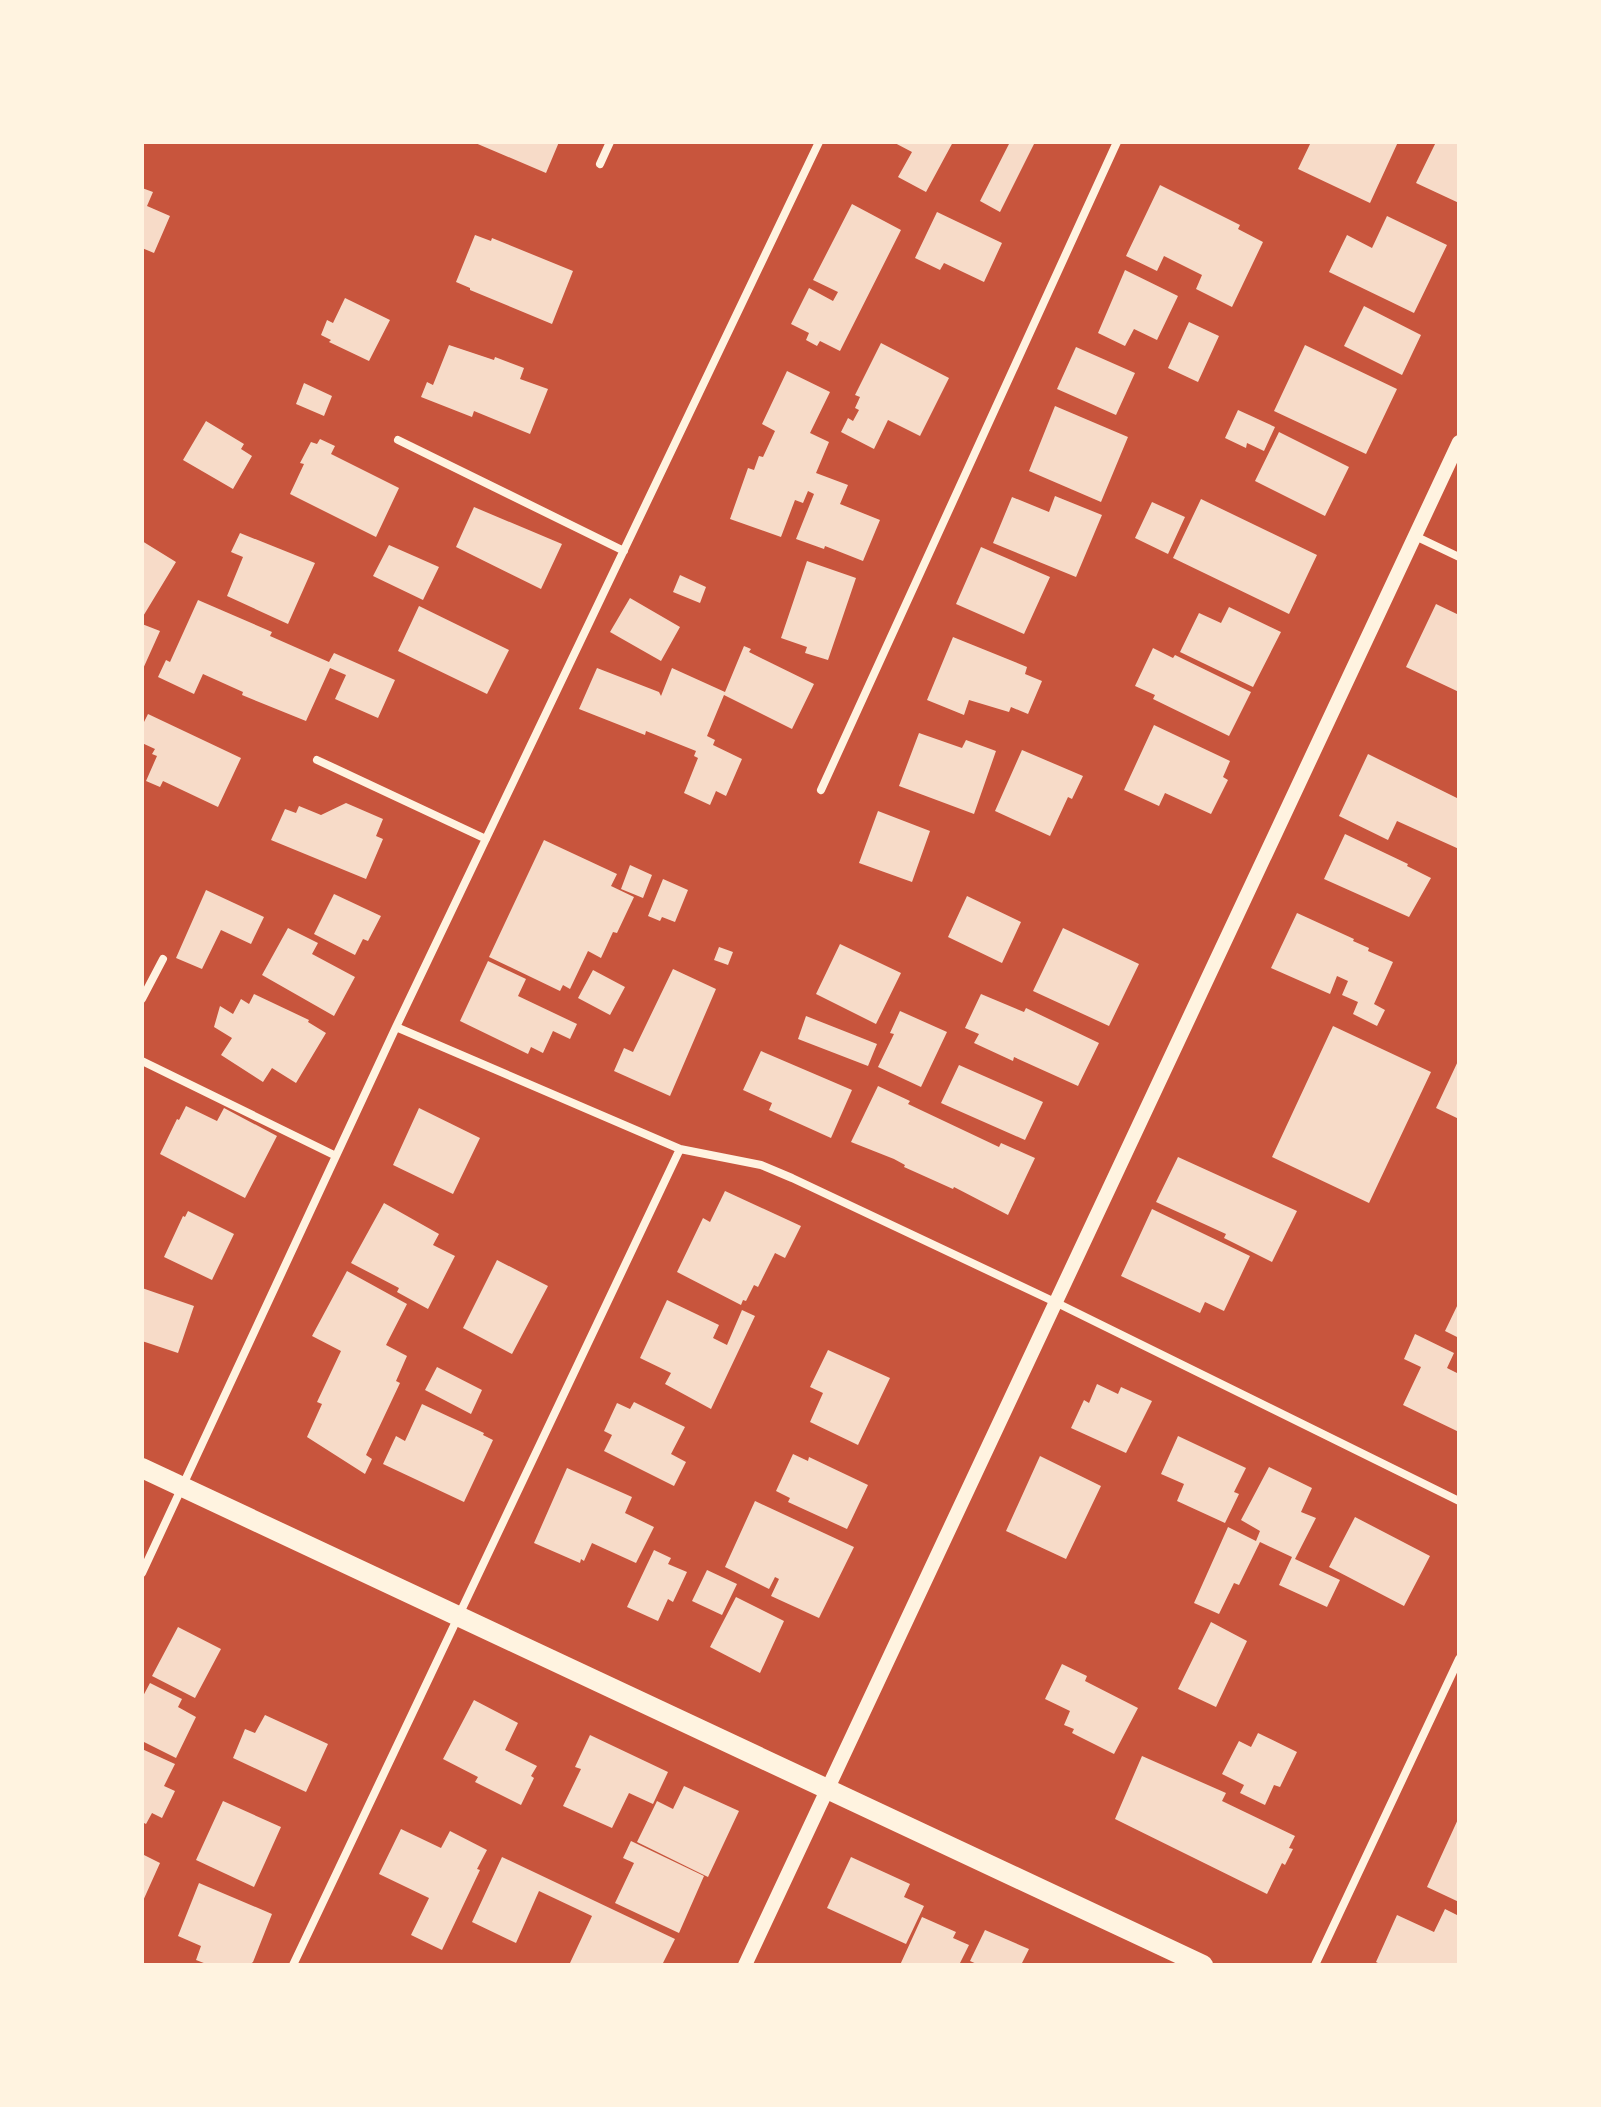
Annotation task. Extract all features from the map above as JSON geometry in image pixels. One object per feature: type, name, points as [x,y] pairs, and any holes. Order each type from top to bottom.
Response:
[{"type":"main road","points":[[142,1468],[1203,1965]]},
{"type":"street","points":[[600,164],[610,142]]},
{"type":"street","points":[[142,1573],[396,1027],[819,142]]},
{"type":"street","points":[[821,790],[1117,142]]},
{"type":"street","points":[[398,440],[624,551]]},
{"type":"street","points":[[745,1965],[1459,442]]},
{"type":"street","points":[[1415,536],[1459,557]]},
{"type":"street","points":[[317,760],[486,839]]},
{"type":"street","points":[[142,999],[163,959]]},
{"type":"street","points":[[396,1027],[680,1149],[749,1162],[792,1178],[1057,1303],[1459,1501]]},
{"type":"street","points":[[142,1061],[336,1156]]},
{"type":"street","points":[[293,1965],[680,1149]]},
{"type":"street","points":[[1315,1965],[1459,1659]]},
{"type":"building","points":[[473,142],[559,142],[546,173]]},
{"type":"building","points":[[893,142],[953,142],[926,192],[898,177],[912,152]]},
{"type":"building","points":[[1010,142],[1035,142],[1000,212],[980,201]]},
{"type":"building","points":[[1311,142],[1398,142],[1370,203],[1298,169]]},
{"type":"building","points":[[1436,142],[1459,142],[1459,203],[1416,183]]},
{"type":"building","points":[[1160,185],[1240,225],[1238,229],[1263,242],[1232,307],[1196,289],[1202,275],[1164,256],[1157,271],[1126,256]]},
{"type":"building","points":[[142,188],[153,192],[147,206],[170,216],[154,253],[142,248]]},
{"type":"building","points":[[852,204],[901,230],[840,351],[820,341],[817,346],[806,340],[809,333],[791,324],[809,288],[833,301],[838,292],[813,280]]},
{"type":"building","points":[[937,212],[1002,243],[984,282],[944,263],[940,270],[915,258]]},
{"type":"building","points":[[1387,216],[1447,245],[1414,313],[1329,272],[1347,235],[1372,248]]},
{"type":"building","points":[[475,235],[491,241],[492,238],[573,271],[552,324],[456,282]]},
{"type":"building","points":[[1125,270],[1178,296],[1157,340],[1134,329],[1125,346],[1098,333]]},
{"type":"building","points":[[345,298],[390,320],[369,361],[321,335],[327,320],[333,323]]},
{"type":"building","points":[[1364,306],[1421,335],[1402,375],[1344,346]]},
{"type":"building","points":[[1189,322],[1219,336],[1198,382],[1168,368]]},
{"type":"building","points":[[881,343],[949,378],[920,436],[888,420],[874,449],[841,432],[848,418],[853,421],[859,410],[855,408],[860,397],[855,395]]},
{"type":"building","points":[[449,345],[524,368],[520,379],[548,389],[530,434],[474,411],[472,417],[421,397],[427,382],[433,385]]},
{"type":"building","points":[[1305,345],[1397,389],[1366,454],[1274,411]]},
{"type":"building","points":[[1076,347],[1135,373],[1116,415],[1057,389]]},
{"type":"building","points":[[787,371],[830,392],[810,433],[829,442],[816,473],[848,485],[840,504],[880,520],[863,561],[796,539],[814,494],[808,491],[803,503],[795,500],[781,537],[730,519],[748,468],[754,470],[775,431],[762,424]]},
{"type":"building","points":[[304,383],[332,396],[324,416],[296,404]]},
{"type":"building","points":[[1055,406],[1128,437],[1101,502],[1029,471]]},
{"type":"building","points":[[1238,410],[1275,427],[1264,451],[1247,443],[1246,448],[1225,438]]},
{"type":"building","points":[[206,421],[244,444],[241,449],[252,456],[233,489],[183,460]]},
{"type":"building","points":[[1279,432],[1349,467],[1325,516],[1255,481]]},
{"type":"building","points":[[320,439],[335,446],[331,454],[399,488],[376,537],[290,494],[311,442],[317,444]]},
{"type":"building","points":[[1055,496],[1102,515],[1076,577],[993,543],[1012,497],[1049,512]]},
{"type":"building","points":[[1201,499],[1317,555],[1289,614],[1173,558]]},
{"type":"building","points":[[1152,502],[1185,517],[1168,554],[1135,538]]},
{"type":"building","points":[[474,507],[562,544],[541,589],[456,547]]},
{"type":"building","points":[[240,533],[315,563],[288,624],[227,596],[243,557],[231,552]]},
{"type":"building","points":[[142,541],[176,562],[142,618]]},
{"type":"building","points":[[389,545],[439,567],[423,600],[373,576]]},
{"type":"building","points":[[981,547],[1050,577],[1024,634],[956,604]]},
{"type":"building","points":[[807,561],[856,578],[828,660],[805,653],[807,647],[781,638]]},
{"type":"building","points":[[680,575],[706,587],[700,603],[673,592]]},
{"type":"building","points":[[630,598],[680,627],[661,661],[610,632]]},
{"type":"building","points":[[198,600],[272,632],[270,636],[329,662],[334,653],[395,680],[378,718],[335,699],[346,675],[330,668],[306,721],[242,695],[243,692],[203,674],[194,694],[158,677],[166,660],[170,662]]},
{"type":"building","points":[[1436,604],[1459,615],[1459,692],[1406,667]]},
{"type":"building","points":[[419,606],[509,650],[487,694],[398,651]]},
{"type":"building","points":[[1229,607],[1281,632],[1253,687],[1180,652],[1199,613],[1221,623]]},
{"type":"building","points":[[142,624],[160,631],[142,671]]},
{"type":"building","points":[[953,637],[1027,667],[1025,674],[1042,681],[1028,714],[1011,707],[1009,712],[969,700],[964,715],[927,700]]},
{"type":"building","points":[[744,646],[751,649],[749,652],[814,684],[792,729],[724,695],[707,736],[715,740],[713,745],[742,759],[726,796],[716,791],[710,805],[684,793],[698,758],[694,756],[696,751],[579,709],[597,668],[659,692],[661,696],[672,668],[725,692]]},
{"type":"building","points":[[1153,648],[1173,658],[1175,655],[1251,692],[1229,736],[1153,699],[1155,695],[1135,686]]},
{"type":"building","points":[[148,714],[241,758],[218,807],[163,781],[160,787],[146,781],[157,756],[152,754],[155,749],[142,743],[142,726]]},
{"type":"building","points":[[1154,725],[1230,761],[1223,777],[1228,780],[1211,814],[1165,793],[1159,806],[1124,790]]},
{"type":"building","points":[[919,733],[962,748],[966,740],[996,751],[974,814],[899,786]]},
{"type":"building","points":[[1022,750],[1083,776],[1072,799],[1068,797],[1050,836],[995,811]]},
{"type":"building","points":[[1368,754],[1459,799],[1459,849],[1397,821],[1388,840],[1339,816]]},
{"type":"building","points":[[346,803],[383,819],[376,836],[383,839],[366,879],[271,840],[285,809],[296,813],[299,806],[321,815]]},
{"type":"building","points":[[878,811],[930,831],[912,882],[859,863]]},
{"type":"building","points":[[1345,834],[1431,878],[1409,917],[1324,879]]},
{"type":"building","points":[[544,840],[617,874],[611,886],[634,897],[601,958],[588,951],[570,989],[563,985],[560,991],[489,957]]},
{"type":"building","points":[[630,865],[652,875],[643,898],[621,889]]},
{"type":"building","points":[[663,879],[688,890],[675,922],[648,916]]},
{"type":"building","points":[[206,890],[264,917],[251,944],[221,930],[202,969],[176,958]]},
{"type":"building","points":[[334,894],[381,916],[368,941],[363,939],[355,955],[314,934]]},
{"type":"building","points":[[967,896],[1021,922],[1002,963],[948,937]]},
{"type":"building","points":[[1297,913],[1354,939],[1369,948],[1368,951],[1393,962],[1374,1004],[1385,1010],[1377,1026],[1353,1014],[1358,1002],[1342,995],[1348,981],[1337,976],[1330,994],[1271,968]]},
{"type":"building","points":[[288,928],[318,943],[312,954],[355,977],[334,1016],[262,975]]},
{"type":"building","points":[[1063,928],[1139,964],[1109,1026],[1033,991]]},
{"type":"building","points":[[840,944],[901,973],[876,1024],[816,994]]},
{"type":"building","points":[[719,947],[733,952],[728,965],[714,960]]},
{"type":"building","points":[[488,961],[526,979],[518,996],[577,1024],[570,1039],[553,1031],[543,1053],[531,1047],[528,1054],[460,1021]]},
{"type":"building","points":[[673,969],[716,989],[670,1096],[614,1071],[624,1048],[633,1052]]},
{"type":"building","points":[[593,970],[625,987],[610,1015],[578,998]]},
{"type":"building","points":[[254,994],[309,1020],[326,1033],[296,1083],[272,1068],[263,1082],[221,1055],[232,1038],[214,1027],[220,1006],[233,1014],[241,999],[249,1004]]},
{"type":"building","points":[[981,994],[1024,1012],[1026,1008],[1099,1043],[1078,1086],[974,1043],[979,1034],[965,1028]]},
{"type":"building","points":[[900,1011],[947,1032],[921,1087],[878,1067],[894,1034],[890,1033]]},
{"type":"building","points":[[806,1016],[877,1044],[868,1066],[798,1039]]},
{"type":"building","points":[[1333,1026],[1431,1072],[1369,1203],[1272,1157]]},
{"type":"building","points":[[761,1051],[852,1090],[831,1138],[769,1110],[772,1103],[743,1090]]},
{"type":"building","points":[[1459,1059],[1459,1119],[1436,1108]]},
{"type":"building","points":[[959,1065],[1043,1102],[1025,1140],[941,1103]]},
{"type":"building","points":[[878,1086],[910,1101],[908,1104],[999,1147],[1001,1143],[1035,1158],[1008,1215],[954,1187],[904,1167],[894,1159],[851,1142]]},
{"type":"building","points":[[186,1106],[217,1121],[224,1108],[277,1136],[245,1198],[160,1154]]},
{"type":"building","points":[[419,1108],[480,1138],[453,1194],[393,1165]]},
{"type":"building","points":[[1178,1157],[1297,1211],[1272,1262],[1224,1238],[1226,1234],[1156,1202]]},
{"type":"building","points":[[725,1191],[801,1226],[785,1258],[775,1253],[758,1287],[754,1285],[741,1305],[677,1272],[703,1218],[710,1222]]},
{"type":"building","points":[[384,1203],[439,1234],[433,1245],[455,1256],[428,1309],[397,1292],[399,1288],[351,1263]]},
{"type":"building","points":[[1152,1209],[1250,1256],[1224,1311],[1205,1302],[1200,1313],[1121,1276]]},
{"type":"building","points":[[188,1211],[234,1234],[212,1280],[164,1257]]},
{"type":"building","points":[[497,1260],[548,1286],[512,1354],[463,1328]]},
{"type":"building","points":[[347,1271],[407,1304],[386,1345],[407,1356],[396,1381],[400,1383],[366,1455],[372,1459],[365,1474],[307,1437],[322,1404],[317,1402],[341,1351],[312,1336]]},
{"type":"building","points":[[142,1288],[194,1306],[178,1353],[142,1341]]},
{"type":"building","points":[[667,1300],[719,1325],[713,1338],[727,1345],[742,1310],[755,1316],[711,1409],[665,1384],[671,1373],[640,1358]]},
{"type":"building","points":[[1459,1302],[1459,1338],[1445,1331]]},
{"type":"building","points":[[1415,1334],[1454,1353],[1447,1368],[1459,1374],[1459,1432],[1403,1405],[1421,1367],[1404,1359]]},
{"type":"building","points":[[828,1350],[890,1378],[858,1445],[810,1422],[823,1393],[810,1387]]},
{"type":"building","points":[[437,1367],[482,1390],[471,1414],[425,1390]]},
{"type":"building","points":[[1097,1384],[1118,1394],[1121,1387],[1152,1401],[1126,1453],[1071,1428],[1084,1400],[1089,1403]]},
{"type":"building","points":[[634,1402],[685,1427],[671,1454],[686,1462],[674,1486],[604,1451],[612,1435],[604,1431],[617,1403],[630,1409]]},
{"type":"building","points":[[422,1404],[493,1440],[464,1502],[383,1464],[396,1436],[405,1441]]},
{"type":"building","points":[[1178,1436],[1246,1468],[1234,1492],[1239,1494],[1225,1523],[1177,1501],[1184,1484],[1161,1474]]},
{"type":"building","points":[[793,1454],[808,1461],[809,1457],[868,1485],[847,1529],[788,1502],[790,1498],[776,1491]]},
{"type":"building","points":[[1040,1456],[1101,1486],[1066,1559],[1006,1531]]},
{"type":"building","points":[[1269,1467],[1312,1488],[1301,1512],[1316,1518],[1295,1559],[1340,1580],[1327,1607],[1279,1585],[1292,1557],[1260,1542],[1239,1585],[1234,1583],[1219,1614],[1194,1603],[1228,1527],[1256,1541],[1260,1531],[1241,1520]]},
{"type":"building","points":[[567,1468],[632,1497],[625,1513],[654,1527],[636,1563],[592,1543],[584,1561],[581,1559],[580,1563],[534,1543]]},
{"type":"building","points":[[755,1501],[854,1547],[819,1618],[771,1596],[779,1579],[775,1577],[769,1589],[725,1567]]},
{"type":"building","points":[[1355,1517],[1430,1556],[1404,1606],[1329,1567]]},
{"type":"building","points":[[654,1550],[671,1558],[668,1564],[687,1572],[673,1602],[668,1599],[658,1621],[627,1607]]},
{"type":"building","points":[[707,1570],[737,1584],[722,1615],[692,1601]]},
{"type":"building","points":[[736,1597],[784,1621],[760,1673],[710,1647]]},
{"type":"building","points":[[1211,1622],[1247,1641],[1216,1707],[1178,1689]]},
{"type":"building","points":[[178,1627],[221,1649],[195,1698],[152,1676]]},
{"type":"building","points":[[1062,1664],[1087,1676],[1085,1681],[1138,1708],[1114,1754],[1072,1733],[1074,1729],[1064,1725],[1070,1711],[1045,1699]]},
{"type":"building","points":[[150,1683],[182,1699],[178,1707],[196,1717],[176,1758],[142,1741],[142,1698]]},
{"type":"building","points":[[474,1700],[518,1723],[505,1750],[537,1766],[521,1805],[475,1782],[478,1777],[443,1759]]},
{"type":"building","points":[[265,1715],[328,1744],[306,1792],[233,1758],[245,1729],[255,1733]]},
{"type":"building","points":[[1258,1733],[1297,1752],[1280,1787],[1274,1785],[1265,1805],[1240,1793],[1244,1785],[1222,1774],[1239,1741],[1251,1747]]},
{"type":"building","points":[[590,1735],[668,1772],[653,1804],[629,1793],[612,1828],[563,1806],[581,1769],[575,1767]]},
{"type":"building","points":[[142,1749],[175,1764],[164,1786],[175,1791],[162,1818],[152,1813],[146,1824],[142,1822]]},
{"type":"building","points":[[1142,1756],[1226,1793],[1222,1801],[1295,1836],[1289,1848],[1293,1849],[1285,1865],[1282,1863],[1267,1894],[1115,1819]]},
{"type":"building","points":[[684,1786],[739,1811],[708,1877],[637,1842],[657,1801],[673,1809]]},
{"type":"building","points":[[223,1801],[281,1827],[254,1887],[196,1860]]},
{"type":"building","points":[[1459,1817],[1459,1902],[1427,1887]]},
{"type":"building","points":[[401,1829],[441,1848],[450,1831],[487,1850],[442,1950],[411,1935],[429,1898],[379,1874]]},
{"type":"building","points":[[631,1841],[704,1876],[679,1933],[615,1903],[634,1863],[623,1858]]},
{"type":"building","points":[[142,1854],[160,1863],[142,1903]]},
{"type":"building","points":[[502,1857],[675,1939],[662,1965],[570,1963],[592,1916],[539,1891],[516,1943],[472,1922]]},
{"type":"building","points":[[851,1857],[910,1884],[904,1897],[924,1906],[906,1944],[827,1908]]},
{"type":"building","points":[[199,1883],[272,1914],[253,1962],[249,1965],[209,1965],[196,1960],[201,1946],[178,1936]]},
{"type":"building","points":[[1445,1909],[1459,1916],[1459,1965],[1382,1965],[1376,1962],[1397,1915],[1434,1932]]},
{"type":"building","points":[[922,1917],[956,1932],[953,1938],[969,1945],[959,1965],[900,1965]]},
{"type":"building","points":[[985,1930],[1029,1949],[1021,1965],[979,1965],[970,1961]]}]
